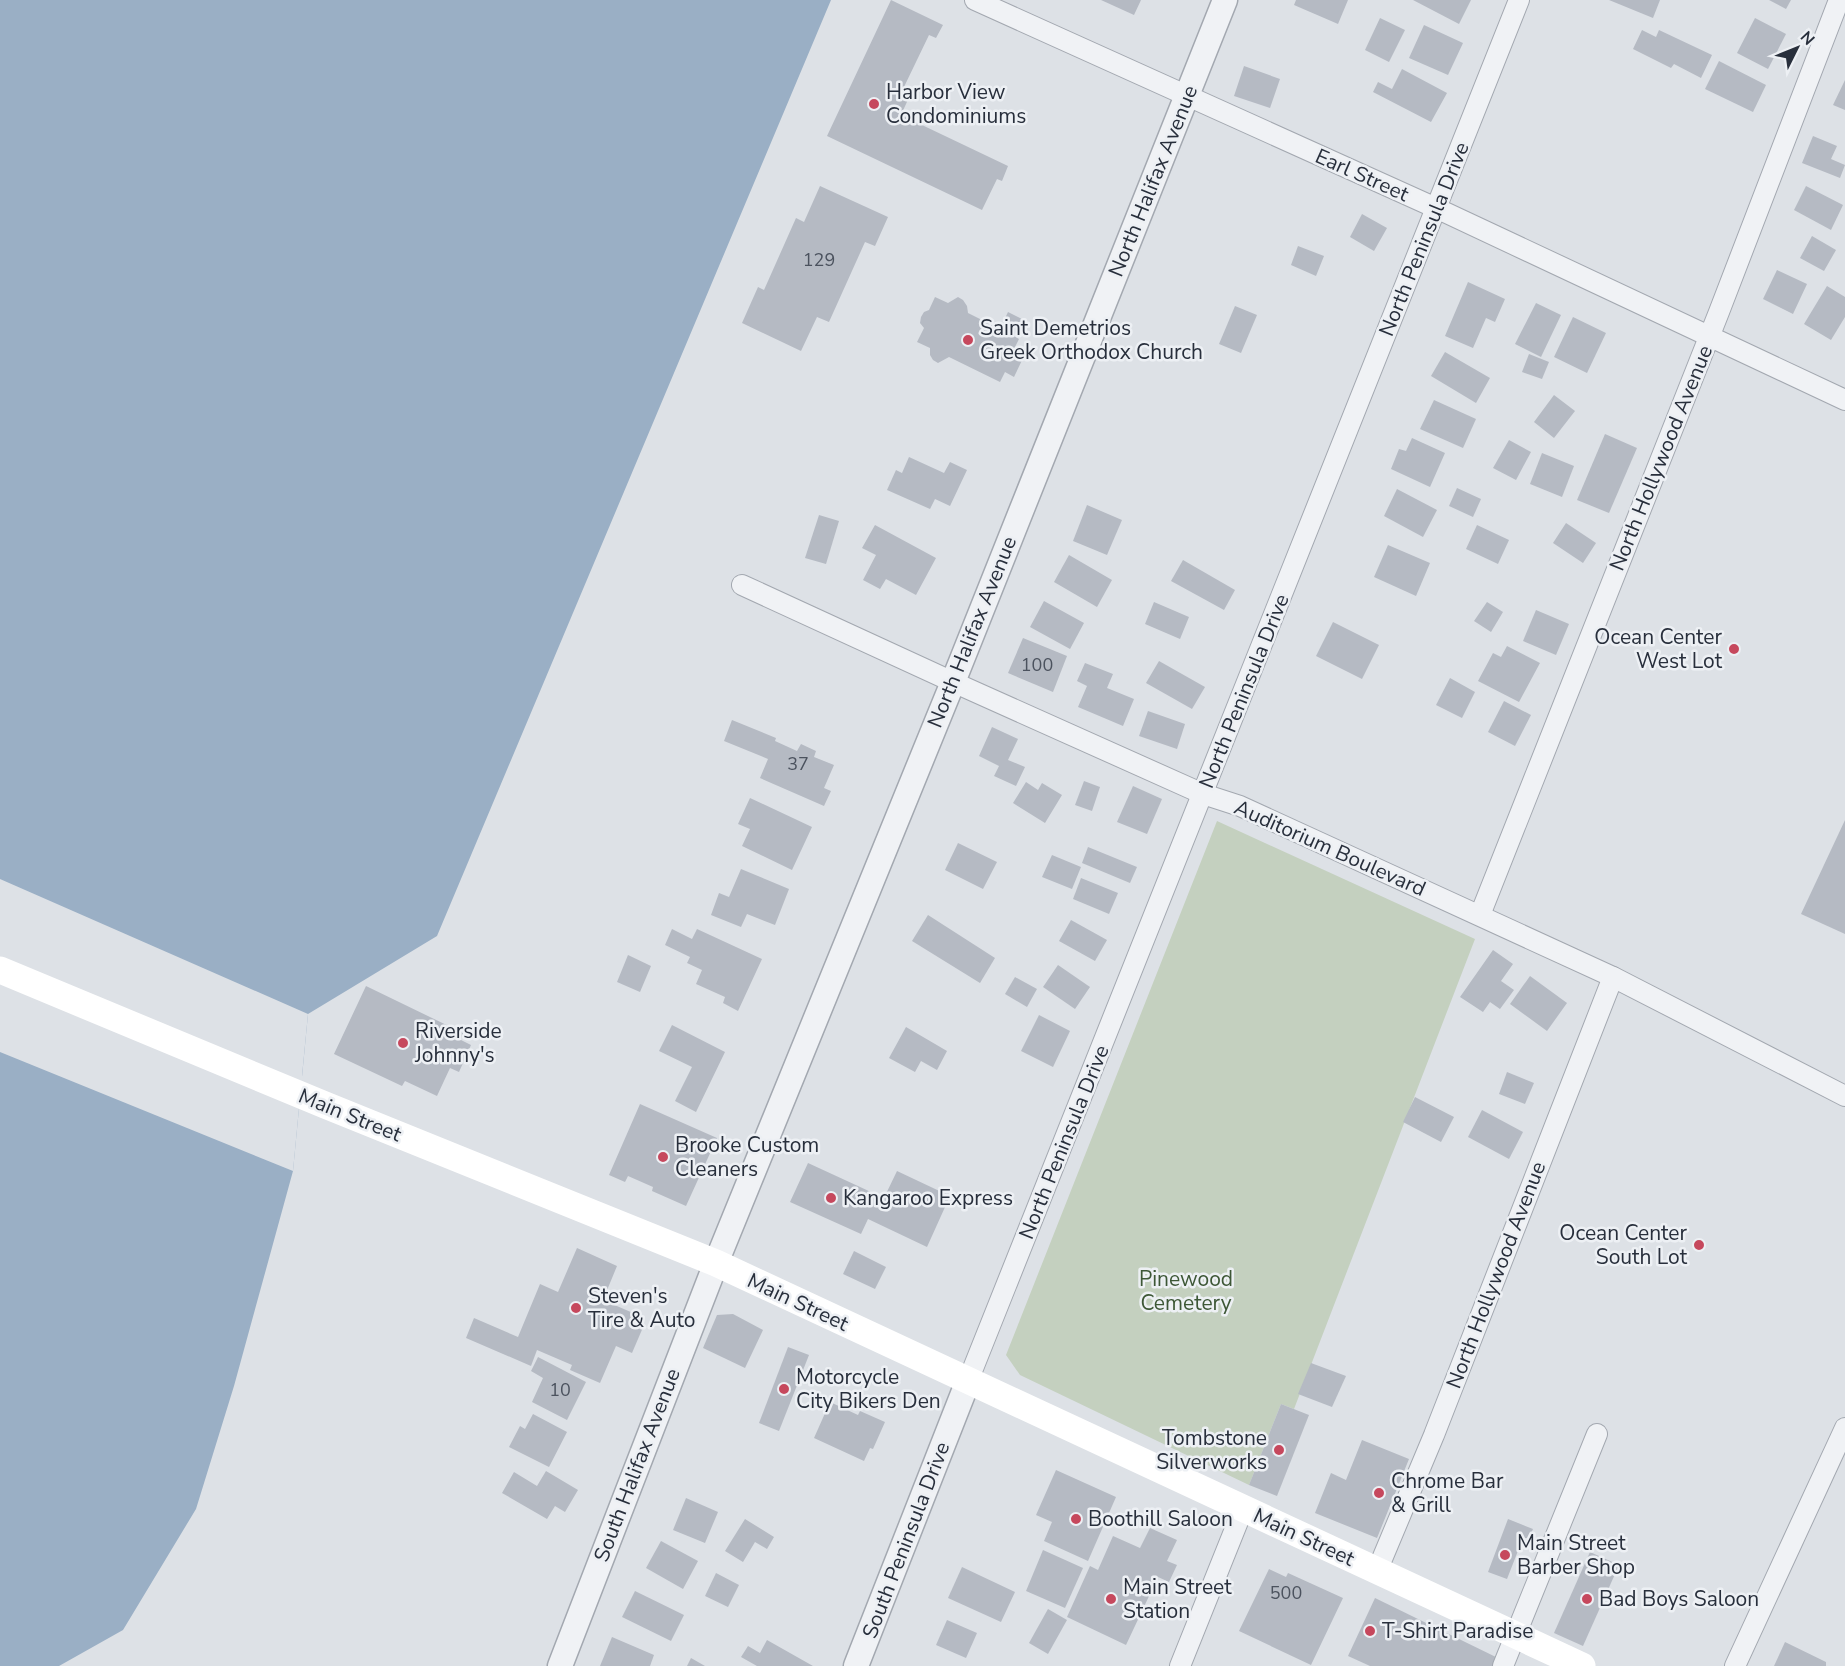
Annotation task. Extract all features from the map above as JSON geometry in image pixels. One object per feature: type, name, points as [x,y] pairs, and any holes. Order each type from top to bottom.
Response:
[{"type":"main road","name":"Main Street","points":[[0,970],[325,1105],[716,1263],[1582,1666]]},
{"type":"street","name":"Earl Street","points":[[975,0],[1436,208],[1845,399]]},
{"type":"street","name":"North Halifax Avenue","points":[[716,1263],[1225,0]]},
{"type":"street","name":"North Peninsula Drive","points":[[968,1381],[1519,0]]},
{"type":"street","name":"North Hollywood Avenue","points":[[1480,915],[1709,337],[1839,0]]},
{"type":"street","name":"Auditorium Boulevard","points":[[742,585],[952,682],[1203,794],[1240,806],[1480,915],[1613,977],[1845,1095]]},
{"type":"street","name":"North Hollywood Avenue","points":[[1377,1571],[1434,1435],[1613,977]]},
{"type":"street","name":"South Halifax Avenue","points":[[560,1666],[716,1263]]},
{"type":"street","name":"South Peninsula Drive","points":[[856,1666],[968,1381]]},
{"type":"street","points":[[1735,1666],[1845,1428]]},
{"type":"street","points":[[1503,1666],[1598,1434]]},
{"type":"street","points":[[1180,1666],[1243,1509]]},
{"type":"green space","name":"Pinewood Cemetery","points":[[1217,821],[1475,939],[1294,1409],[1281,1404],[1249,1485],[1020,1375],[1006,1355]]},
{"type":"water","points":[[0,0],[831,0],[437,936],[308,1014],[293,1171],[234,1386],[196,1509],[123,1630],[59,1666],[0,1666]]},
{"type":"pier","points":[[0,879],[308,1014],[302,1076],[305,1078],[302,1109],[299,1108],[293,1171],[0,1052]]},
{"type":"building","name":"Harbor View Condominiums","points":[[891,0],[943,25],[936,38],[929,35],[903,89],[911,93],[901,115],[1008,166],[1002,181],[997,179],[982,210],[827,136]]},
{"type":"building","points":[[1101,0],[1141,0],[1134,15]]},
{"type":"building","points":[[1296,0],[1348,0],[1338,24],[1294,5]]},
{"type":"building","points":[[1413,0],[1471,0],[1459,24]]},
{"type":"building","points":[[1609,0],[1660,0],[1653,18]]},
{"type":"building","points":[[1769,0],[1791,0],[1786,9]]},
{"type":"building","points":[[1380,18],[1405,30],[1389,62],[1365,50]]},
{"type":"building","points":[[1755,18],[1786,34],[1768,69],[1737,53]]},
{"type":"building","points":[[1424,25],[1463,43],[1448,75],[1409,58]]},
{"type":"building","points":[[1642,30],[1656,37],[1659,30],[1712,55],[1701,78],[1674,64],[1671,68],[1633,49]]},
{"type":"building","points":[[1719,61],[1766,85],[1753,112],[1705,89]]},
{"type":"building","points":[[1244,66],[1280,79],[1270,108],[1234,96]]},
{"type":"building","points":[[1402,69],[1447,93],[1431,122],[1373,92],[1378,82],[1392,89]]},
{"type":"building","points":[[1845,80],[1845,110],[1833,105]]},
{"type":"building","points":[[1813,136],[1837,146],[1831,159],[1845,165],[1840,178],[1802,163]]},
{"type":"building","points":[[820,186],[888,217],[875,246],[865,242],[829,322],[817,317],[801,351],[742,323],[758,287],[764,290],[796,218],[804,222]]},
{"type":"building","points":[[1806,186],[1843,205],[1831,230],[1794,210]]},
{"type":"building","points":[[1362,214],[1387,228],[1374,251],[1350,237]]},
{"type":"building","points":[[1812,236],[1836,250],[1824,271],[1800,258]]},
{"type":"building","points":[[1298,246],[1324,256],[1316,276],[1291,265]]},
{"type":"building","points":[[1777,270],[1807,284],[1793,314],[1763,299]]},
{"type":"building","points":[[1468,282],[1505,299],[1495,322],[1486,318],[1473,348],[1445,336]]},
{"type":"building","points":[[1827,286],[1845,297],[1845,317],[1831,340],[1804,324]]},
{"type":"building","name":"Saint Demetrios Greek Orthodox Church","points":[[935,297],[948,303],[958,297],[967,306],[968,313],[1000,329],[1008,312],[1022,319],[1014,336],[1019,339],[1015,347],[1026,352],[1014,377],[1005,372],[1000,382],[949,357],[938,363],[933,360],[930,348],[917,342],[924,328],[920,323],[921,317],[929,310]]},
{"type":"building","points":[[1536,303],[1561,315],[1541,357],[1515,344]]},
{"type":"building","points":[[1235,306],[1257,315],[1241,353],[1219,344]]},
{"type":"building","points":[[1573,317],[1606,333],[1587,373],[1554,357]]},
{"type":"building","points":[[1445,352],[1490,378],[1476,403],[1431,376]]},
{"type":"building","points":[[1529,354],[1549,362],[1542,379],[1522,372]]},
{"type":"building","points":[[1554,395],[1575,411],[1554,438],[1534,422]]},
{"type":"building","points":[[1434,400],[1476,419],[1463,448],[1420,429]]},
{"type":"building","points":[[1605,434],[1637,448],[1609,513],[1577,500]]},
{"type":"building","points":[[1412,438],[1445,453],[1430,487],[1391,469],[1399,449],[1406,451]]},
{"type":"building","points":[[1509,440],[1531,452],[1516,480],[1493,468]]},
{"type":"building","points":[[1542,453],[1574,466],[1562,497],[1530,484]]},
{"type":"building","points":[[909,457],[944,473],[950,462],[967,470],[950,506],[935,499],[930,509],[887,490],[896,470],[902,473]]},
{"type":"building","points":[[1457,488],[1481,499],[1473,517],[1449,506]]},
{"type":"building","points":[[1397,489],[1437,510],[1423,537],[1384,516]]},
{"type":"building","points":[[1087,505],[1122,520],[1107,555],[1073,541]]},
{"type":"building","points":[[819,515],[839,521],[826,564],[805,558]]},
{"type":"building","points":[[1566,523],[1596,543],[1583,563],[1553,543]]},
{"type":"building","points":[[875,525],[936,558],[916,595],[886,579],[880,589],[863,580],[876,555],[862,548]]},
{"type":"building","points":[[1477,525],[1509,540],[1498,564],[1466,549]]},
{"type":"building","points":[[1388,545],[1430,563],[1416,596],[1374,577]]},
{"type":"building","points":[[1069,555],[1112,580],[1097,607],[1054,582]]},
{"type":"building","points":[[1183,560],[1235,590],[1224,610],[1171,581]]},
{"type":"building","points":[[1044,601],[1084,623],[1070,649],[1030,627]]},
{"type":"building","points":[[1154,602],[1189,617],[1180,639],[1145,624]]},
{"type":"building","points":[[1487,602],[1503,612],[1491,632],[1474,621]]},
{"type":"building","points":[[1536,610],[1569,624],[1556,655],[1523,641]]},
{"type":"building","points":[[1333,622],[1379,645],[1362,679],[1316,656]]},
{"type":"building","points":[[1023,638],[1067,656],[1053,692],[1008,673]]},
{"type":"building","points":[[1507,646],[1540,663],[1519,702],[1478,681],[1493,653],[1501,657]]},
{"type":"building","points":[[1159,661],[1205,687],[1192,709],[1146,683]]},
{"type":"building","points":[[1085,663],[1113,674],[1107,688],[1134,699],[1123,726],[1078,707],[1087,686],[1077,681]]},
{"type":"building","points":[[1450,678],[1475,692],[1462,718],[1436,705]]},
{"type":"building","points":[[1504,701],[1531,715],[1515,746],[1488,732]]},
{"type":"building","points":[[1148,711],[1185,724],[1177,749],[1139,736]]},
{"type":"building","points":[[732,720],[776,738],[775,741],[797,751],[801,744],[816,751],[814,757],[834,765],[824,788],[831,791],[824,806],[760,778],[768,759],[724,741]]},
{"type":"building","points":[[992,727],[1018,739],[1008,760],[1025,767],[1016,786],[994,776],[999,766],[979,756]]},
{"type":"building","points":[[1084,781],[1100,787],[1092,811],[1075,805]]},
{"type":"building","points":[[1026,782],[1038,790],[1042,783],[1062,795],[1045,823],[1013,803]]},
{"type":"building","points":[[1133,786],[1162,799],[1147,834],[1117,822]]},
{"type":"building","points":[[750,798],[812,827],[792,870],[742,846],[750,829],[738,824]]},
{"type":"building","points":[[1845,820],[1845,934],[1801,914]]},
{"type":"building","points":[[958,843],[997,862],[983,889],[945,870]]},
{"type":"building","points":[[1088,847],[1137,867],[1130,883],[1082,863]]},
{"type":"building","points":[[1052,855],[1081,867],[1072,889],[1042,877]]},
{"type":"building","points":[[741,869],[789,889],[775,925],[747,914],[741,927],[711,915],[719,893],[729,897]]},
{"type":"building","points":[[1081,878],[1118,893],[1109,914],[1073,899]]},
{"type":"building","points":[[928,915],[995,958],[980,983],[912,941]]},
{"type":"building","points":[[1071,920],[1107,940],[1095,961],[1059,941]]},
{"type":"building","points":[[672,929],[692,939],[697,929],[762,959],[738,1011],[723,1003],[725,997],[696,984],[702,970],[687,963],[690,957],[665,945]]},
{"type":"building","points":[[1493,950],[1513,964],[1501,981],[1514,990],[1500,1009],[1490,1002],[1483,1012],[1460,997]]},
{"type":"building","points":[[628,955],[651,966],[640,992],[617,982]]},
{"type":"building","points":[[1058,965],[1090,987],[1075,1009],[1043,987]]},
{"type":"building","points":[[1530,976],[1567,1003],[1547,1031],[1510,1004]]},
{"type":"building","points":[[1015,977],[1037,989],[1027,1007],[1005,994]]},
{"type":"building","name":"Riverside Johnny's","points":[[366,986],[463,1033],[461,1040],[471,1045],[459,1072],[450,1068],[437,1096],[405,1081],[402,1086],[334,1054]]},
{"type":"building","points":[[1039,1015],[1070,1031],[1053,1067],[1021,1051]]},
{"type":"building","points":[[672,1025],[725,1052],[696,1112],[675,1101],[692,1067],[659,1051]]},
{"type":"building","points":[[906,1027],[947,1051],[937,1070],[921,1061],[915,1072],[889,1058]]},
{"type":"building","points":[[1507,1072],[1534,1083],[1525,1104],[1499,1094]]},
{"type":"building","points":[[1415,1097],[1454,1117],[1441,1142],[1403,1122]]},
{"type":"building","name":"Brooke Custom Cleaners","points":[[640,1104],[717,1138],[686,1206],[652,1191],[653,1187],[628,1176],[625,1182],[609,1175]]},
{"type":"building","points":[[1482,1110],[1523,1132],[1509,1159],[1468,1137]]},
{"type":"building","points":[[808,1163],[884,1198],[897,1171],[950,1196],[927,1247],[868,1219],[861,1234],[790,1202]]},
{"type":"building","name":"Steven's Tire & Auto","points":[[577,1248],[617,1266],[603,1300],[640,1316],[644,1325],[632,1353],[616,1346],[600,1383],[570,1370],[572,1365],[537,1350],[531,1366],[466,1338],[474,1318],[518,1337],[540,1284],[558,1292]]},
{"type":"building","name":"Kangaroo Express","points":[[854,1251],[886,1267],[875,1289],[843,1274]]},
{"type":"building","points":[[733,1314],[763,1330],[745,1368],[703,1348],[717,1315]]},
{"type":"building","name":"Motorcycle City Bikers Den","points":[[788,1347],[809,1355],[779,1431],[759,1423]]},
{"type":"building","points":[[538,1357],[586,1382],[567,1420],[532,1402],[543,1378],[531,1371]]},
{"type":"building","points":[[1311,1363],[1346,1376],[1332,1407],[1298,1394]]},
{"type":"building","points":[[830,1402],[858,1415],[860,1411],[885,1422],[873,1449],[870,1448],[864,1461],[814,1438]]},
{"type":"building","name":"Tombstone Silverworks","points":[[1281,1404],[1309,1415],[1277,1496],[1249,1485]]},
{"type":"building","points":[[533,1414],[567,1432],[549,1467],[509,1447],[520,1426],[525,1429]]},
{"type":"building","points":[[1362,1440],[1409,1459],[1377,1538],[1315,1513],[1331,1473],[1346,1480]]},
{"type":"building","name":"Boothill Saloon","points":[[1056,1470],[1116,1497],[1088,1561],[1044,1541],[1052,1522],[1036,1515]]},
{"type":"building","points":[[546,1471],[578,1490],[565,1512],[555,1506],[547,1519],[502,1493],[514,1472],[537,1486]]},
{"type":"building","points":[[686,1498],[718,1512],[705,1543],[673,1530]]},
{"type":"building","points":[[745,1519],[774,1537],[767,1549],[755,1542],[743,1562],[725,1551]]},
{"type":"building","name":"Main Street Barber Shop","points":[[1508,1519],[1533,1529],[1529,1538],[1523,1538],[1507,1579],[1488,1572]]},
{"type":"building","name":"Main Street Station","points":[[1150,1528],[1177,1540],[1167,1561],[1177,1565],[1169,1582],[1158,1577],[1126,1645],[1067,1617],[1090,1566],[1098,1570],[1113,1536],[1140,1548]]},
{"type":"building","points":[[661,1541],[698,1561],[683,1589],[646,1568]]},
{"type":"building","points":[[1043,1550],[1083,1568],[1065,1608],[1026,1591]]},
{"type":"building","name":"Bad Boys Saloon","points":[[1590,1552],[1619,1565],[1583,1646],[1554,1633]]},
{"type":"building","points":[[962,1567],[1015,1592],[1001,1622],[948,1598]]},
{"type":"building","points":[[1269,1569],[1286,1577],[1288,1573],[1343,1598],[1311,1665],[1239,1631]]},
{"type":"building","points":[[716,1573],[739,1585],[728,1607],[705,1596]]},
{"type":"building","points":[[635,1591],[684,1615],[671,1641],[622,1617]]},
{"type":"building","points":[[1375,1598],[1502,1660],[1499,1666],[1370,1666],[1348,1656]]},
{"type":"building","points":[[1048,1609],[1067,1620],[1048,1654],[1029,1643]]},
{"type":"building","points":[[947,1620],[977,1633],[966,1658],[936,1645]]},
{"type":"building","points":[[612,1637],[654,1655],[650,1666],[600,1666]]},
{"type":"building","points":[[767,1640],[813,1666],[757,1666],[741,1657],[748,1646],[760,1653]]},
{"type":"building","points":[[1785,1642],[1826,1662],[1826,1666],[1774,1666]]},
{"type":"building","points":[[691,1658],[705,1666],[687,1666]]},
{"type":"place","name":"Harbor View Condominiums","points":[[874,104]]},
{"type":"place","name":"Saint Demetrios Greek Orthodox Church","points":[[968,340]]},
{"type":"place","name":"Ocean Center West Lot","points":[[1734,649]]},
{"type":"place","name":"Riverside Johnny's","points":[[403,1043]]},
{"type":"place","name":"Brooke Custom Cleaners","points":[[663,1157]]},
{"type":"place","name":"Kangaroo Express","points":[[831,1198]]},
{"type":"place","name":"Ocean Center South Lot","points":[[1699,1245]]},
{"type":"place","name":"Steven's Tire & Auto","points":[[576,1308]]},
{"type":"place","name":"Motorcycle City Bikers Den","points":[[784,1389]]},
{"type":"place","name":"Tombstone Silverworks","points":[[1279,1450]]},
{"type":"place","name":"Chrome Bar & Grill","points":[[1379,1493]]},
{"type":"place","name":"Boothill Saloon","points":[[1076,1519]]},
{"type":"place","name":"Main Street Barber Shop","points":[[1505,1555]]},
{"type":"place","name":"Main Street Station","points":[[1111,1599]]},
{"type":"place","name":"Bad Boys Saloon","points":[[1587,1599]]},
{"type":"place","name":"T-Shirt Paradise","points":[[1370,1631]]}]
